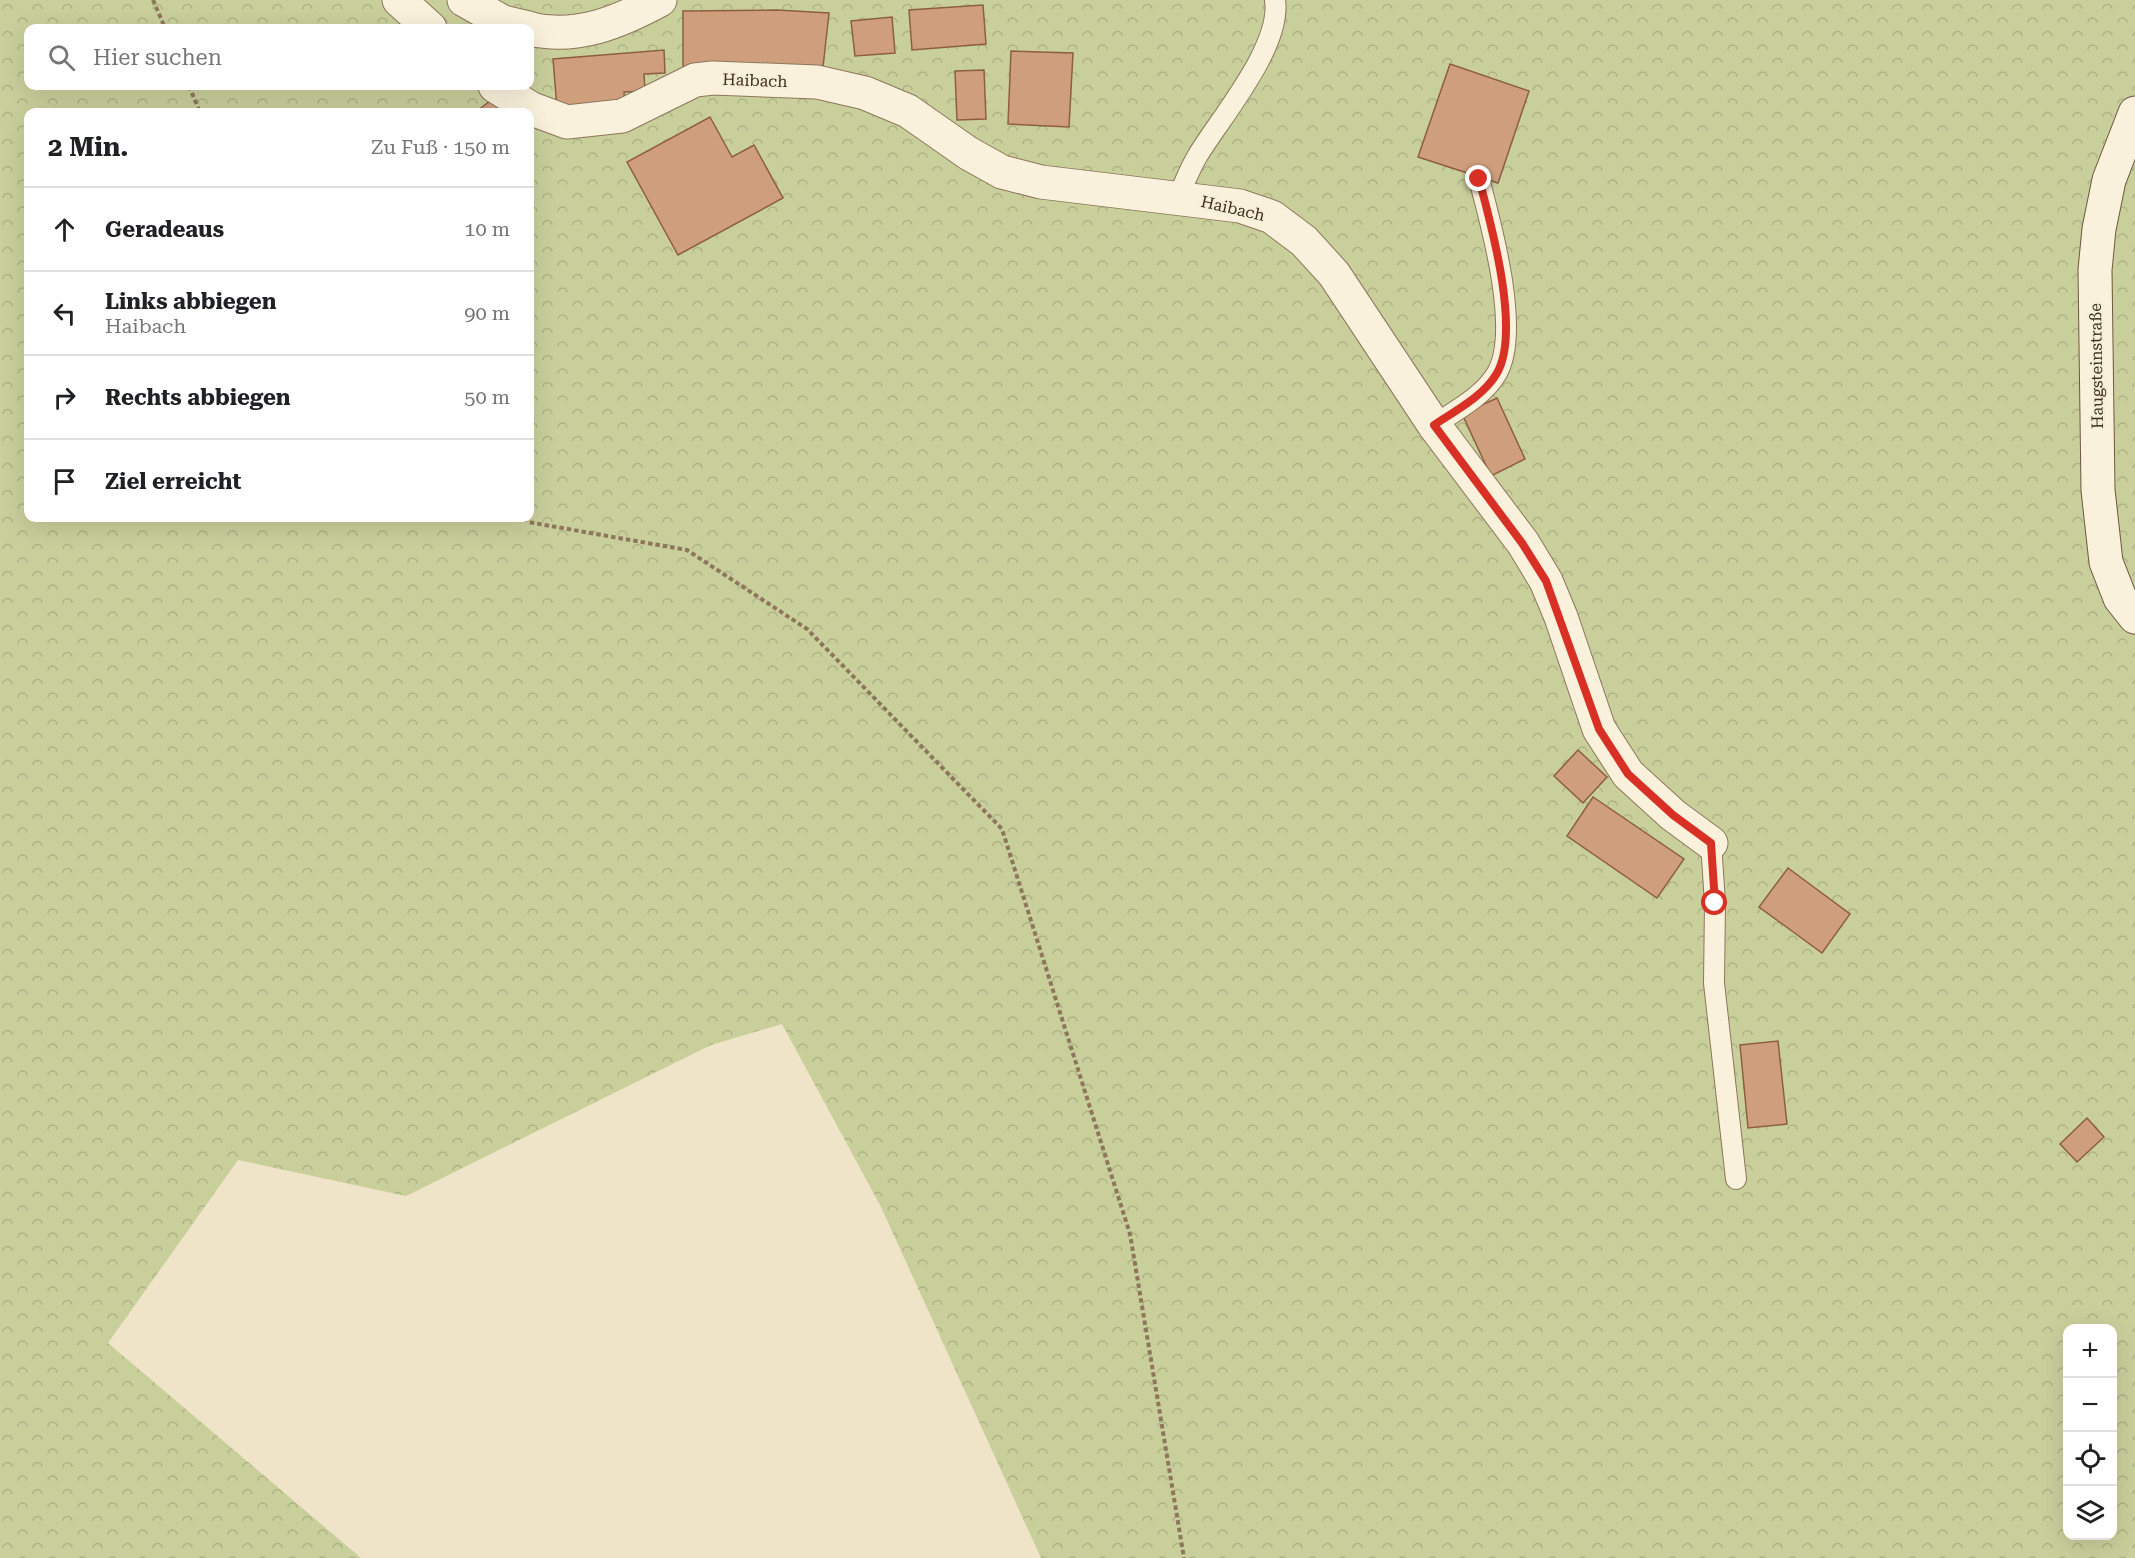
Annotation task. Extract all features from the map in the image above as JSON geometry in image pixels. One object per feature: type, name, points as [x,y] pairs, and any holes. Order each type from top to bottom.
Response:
[{"type":"street","points":[[399,0],[426,24]]},
{"type":"street","points":[[464,0],[510,24]]},
{"type":"street","points":[[534,30],[564,33],[599,28],[630,16],[660,0]]},
{"type":"street","name":"Haibach","points":[[534,110],[567,122],[622,116],[695,80],[713,78],[818,82],[865,93],[908,111],[968,153],[1002,172],[1041,182],[1240,206],[1272,217],[1304,241],[1334,274],[1434,425],[1522,543],[1546,581],[1599,729],[1628,774],[1673,815],[1711,843]]},
{"type":"street","name":"Haibach","points":[[501,90],[530,108]]},
{"type":"street","name":"Haugsteinstraße","points":[[2135,113],[2109,180],[2099,229],[2095,270],[2098,490],[2106,562],[2120,598],[2135,617]]},
{"type":"lane","points":[[1178,197],[1196,158],[1261,58],[1276,10],[1275,0]]},
{"type":"lane","points":[[1434,425],[1478,394],[1498,373],[1505,347],[1504,305],[1495,240],[1479,179]]},
{"type":"lane","points":[[1711,843],[1715,903],[1714,983],[1736,1179]]},
{"type":"path","points":[[153,0],[163,24]]},
{"type":"path","points":[[191,90],[198,108]]},
{"type":"path","points":[[528,522],[687,550],[807,629],[1002,830],[1130,1234],[1184,1558]]},
{"type":"green space","points":[[0,0],[2135,0],[2135,1558],[1041,1558],[881,1207],[782,1024],[711,1045],[406,1196],[238,1160],[108,1343],[361,1558],[0,1558]]},
{"type":"building","points":[[983,5],[986,44],[912,50],[909,10]]},
{"type":"building","points":[[777,10],[829,13],[823,67],[683,77],[683,11]]},
{"type":"building","points":[[892,17],[895,53],[855,56],[851,21]]},
{"type":"building","points":[[664,50],[665,73],[644,74],[645,91],[624,92],[625,103],[557,108],[553,59]]},
{"type":"building","points":[[1011,51],[1073,53],[1069,127],[1008,124]]},
{"type":"building","points":[[1450,64],[1529,91],[1498,183],[1418,157]]},
{"type":"building","points":[[984,70],[986,119],[957,120],[955,71]]},
{"type":"building","points":[[495,97],[503,108],[481,108]]},
{"type":"building","points":[[710,117],[732,157],[754,145],[783,198],[678,255],[627,162]]},
{"type":"building","points":[[1497,398],[1525,459],[1491,476],[1462,414]]},
{"type":"building","points":[[1578,750],[1607,777],[1583,803],[1554,776]]},
{"type":"building","points":[[1593,797],[1684,859],[1657,898],[1567,836]]},
{"type":"building","points":[[1788,868],[1850,914],[1822,953],[1759,907]]},
{"type":"building","points":[[1778,1041],[1787,1124],[1748,1128],[1740,1045]]},
{"type":"building","points":[[2087,1118],[2104,1137],[2077,1162],[2060,1144]]},
{"type":"route","points":[[1479,179],[1495,240],[1504,305],[1505,347],[1498,373],[1478,394],[1434,425],[1522,543],[1546,581],[1599,729],[1628,774],[1673,815],[1711,843],[1715,903]]}]
